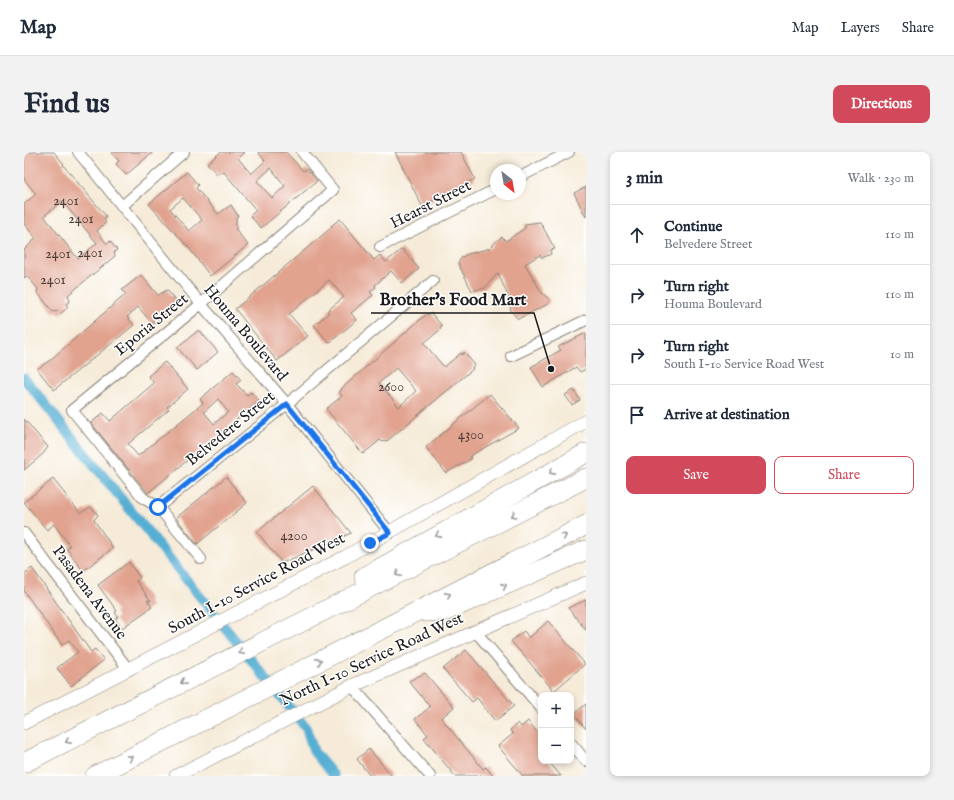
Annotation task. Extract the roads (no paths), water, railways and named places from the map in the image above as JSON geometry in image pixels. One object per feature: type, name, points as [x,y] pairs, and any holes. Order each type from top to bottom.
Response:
[{"type":"highway","points":[[340,603],[361,579],[586,453]]},
{"type":"highway","points":[[24,763],[586,478]]},
{"type":"highway","points":[[95,776],[247,699],[284,678],[586,526]]},
{"type":"highway","points":[[414,613],[446,611],[586,550]]},
{"type":"street","name":"Houma Boulevard","points":[[78,152],[201,304],[287,404],[390,533]]},
{"type":"street","points":[[122,206],[184,152]]},
{"type":"street","name":"Eporia Street","points":[[158,507],[143,498],[80,422],[72,410],[201,304],[332,190],[302,152]]},
{"type":"street","points":[[526,174],[569,152]]},
{"type":"street","name":"Hearst Street","points":[[380,247],[490,192]]},
{"type":"street","name":"Belvedere Street","points":[[158,507],[287,404],[433,281]]},
{"type":"street","points":[[511,356],[586,320]]},
{"type":"street","name":"South I-10 Service Road West","points":[[24,723],[239,613],[390,533],[586,421]]},
{"type":"street","points":[[158,507],[201,559]]},
{"type":"street","name":"Pasadena Avenue","points":[[24,533],[129,670]]},
{"type":"street","name":"North I-10 Service Road West","points":[[176,776],[352,686],[586,583]]},
{"type":"street","points":[[475,631],[538,704]]},
{"type":"street","points":[[352,686],[430,776]]},
{"type":"street","points":[[574,747],[586,761]]},
{"type":"waterway","points":[[24,378],[306,728],[314,752],[334,776]]},
{"type":"place","name":"Brother's Food Mart","points":[[551,369]]}]
